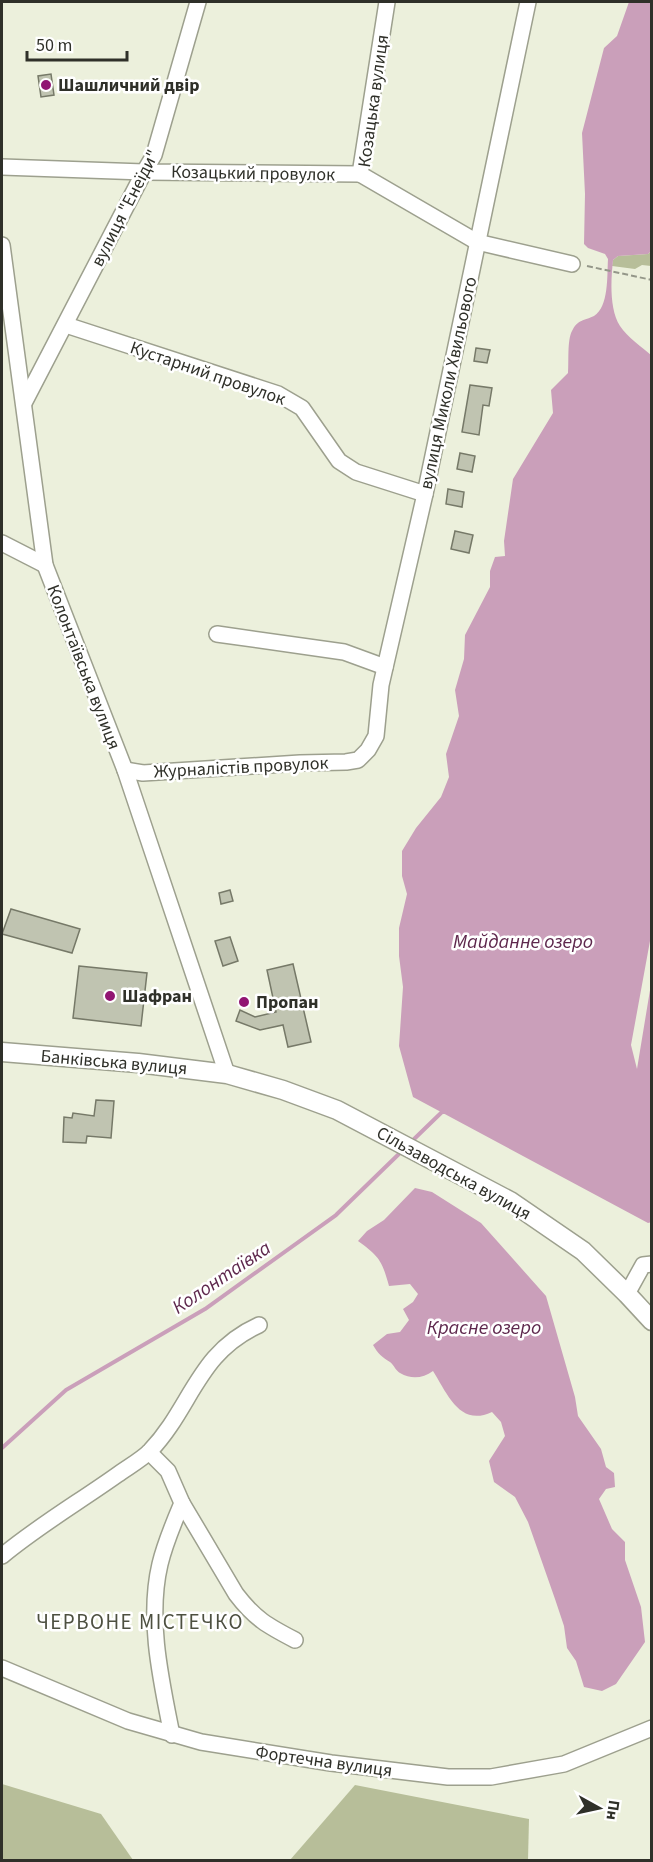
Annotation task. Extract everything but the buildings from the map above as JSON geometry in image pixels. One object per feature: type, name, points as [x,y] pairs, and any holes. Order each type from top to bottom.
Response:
[{"type":"main road","name":"Банківська вулиця","points":[[2,1052],[227,1074]]},
{"type":"main road","name":"Сільзаводська вулиця","points":[[227,1074],[283,1090],[337,1110],[510,1201],[583,1251],[651,1321]]},
{"type":"street","name":"вулиця \"Енеїди\"","points":[[24,403],[154,155],[198,2]]},
{"type":"street","name":"Козацька вулиця","points":[[387,2],[360,174],[477,242],[572,264]]},
{"type":"street","name":"вулиця Миколи Хвильового","points":[[358,760],[368,750],[376,736],[381,685],[425,494],[528,2]]},
{"type":"street","name":"Козацький провулок","points":[[2,167],[144,172],[360,174]]},
{"type":"street","name":"Колонтаївська вулиця","points":[[2,245],[45,565],[125,770],[227,1074]]},
{"type":"street","name":"Кустарний провулок","points":[[66,325],[278,394],[302,408],[339,461],[346,467],[425,494]]},
{"type":"street","points":[[2,543],[45,565]]},
{"type":"street","points":[[217,634],[344,652],[385,667]]},
{"type":"street","name":"Журналістів провулок","points":[[125,770],[143,773],[358,760]]},
{"type":"street","points":[[627,1294],[643,1265],[651,1264]]},
{"type":"street","points":[[2,1556],[23,1538],[149,1452],[167,1430],[204,1369],[236,1339],[259,1325]]},
{"type":"street","points":[[149,1452],[168,1471],[182,1503],[246,1608],[257,1618],[295,1640]]},
{"type":"street","points":[[172,1735],[158,1656],[156,1592],[160,1564],[182,1503]]},
{"type":"street","name":"Фортечна вулиця","points":[[2,1668],[128,1721],[172,1735],[201,1742],[331,1763],[448,1777],[491,1777],[564,1764],[651,1728]]},
{"type":"path","points":[[572,264],[651,280]]},
{"type":"green space","points":[[651,251],[651,266],[642,265],[635,269],[612,266],[613,260],[618,256],[648,254]]},
{"type":"green space","points":[[2,1784],[101,1814],[133,1860],[2,1860]]},
{"type":"green space","points":[[355,1785],[529,1819],[528,1860],[290,1860]]},
{"type":"water","name":"Майданне озеро","points":[[629,2],[652,2],[651,251],[648,254],[618,256],[613,260],[611,285],[612,303],[620,326],[652,356],[652,930],[631,1045],[637,1069],[651,984],[652,1222],[648,1223],[413,1097],[399,1046],[403,987],[399,956],[399,928],[407,894],[402,876],[402,851],[416,828],[441,797],[449,777],[446,754],[459,716],[455,690],[464,659],[465,635],[490,587],[490,571],[495,557],[505,556],[504,541],[513,479],[553,413],[551,390],[568,373],[570,335],[574,327],[599,312],[605,298],[608,259],[605,254],[588,248],[584,244],[585,194],[582,133],[604,48],[617,36]]},
{"type":"water","name":"Красне озеро","points":[[415,1188],[432,1192],[481,1223],[546,1296],[575,1397],[578,1416],[601,1449],[606,1467],[614,1473],[615,1487],[606,1489],[599,1499],[612,1529],[625,1542],[625,1560],[641,1607],[645,1642],[616,1684],[602,1691],[584,1687],[576,1661],[567,1648],[564,1626],[528,1522],[515,1497],[494,1482],[489,1461],[505,1436],[501,1422],[492,1412],[481,1416],[463,1412],[450,1398],[433,1371],[417,1377],[404,1375],[380,1355],[373,1345],[387,1334],[400,1332],[409,1320],[403,1309],[413,1302],[418,1294],[410,1284],[389,1286],[379,1260],[358,1241],[367,1231],[384,1220]]},
{"type":"waterway","name":"Колонтаївка","points":[[411,1142],[442,1112],[446,1112]]},
{"type":"waterway","name":"Колонтаївка","points":[[2,1448],[66,1390],[205,1309],[336,1215],[402,1151]]},
{"type":"place","name":"Шашличний двір","points":[[46,85]]},
{"type":"place","name":"Шафран","points":[[110,996]]},
{"type":"place","name":"Пропан","points":[[244,1002]]},
{"type":"district","name":"ЧЕРВОНЕ МІСТЕЧКО","points":[[140,1622]]}]
